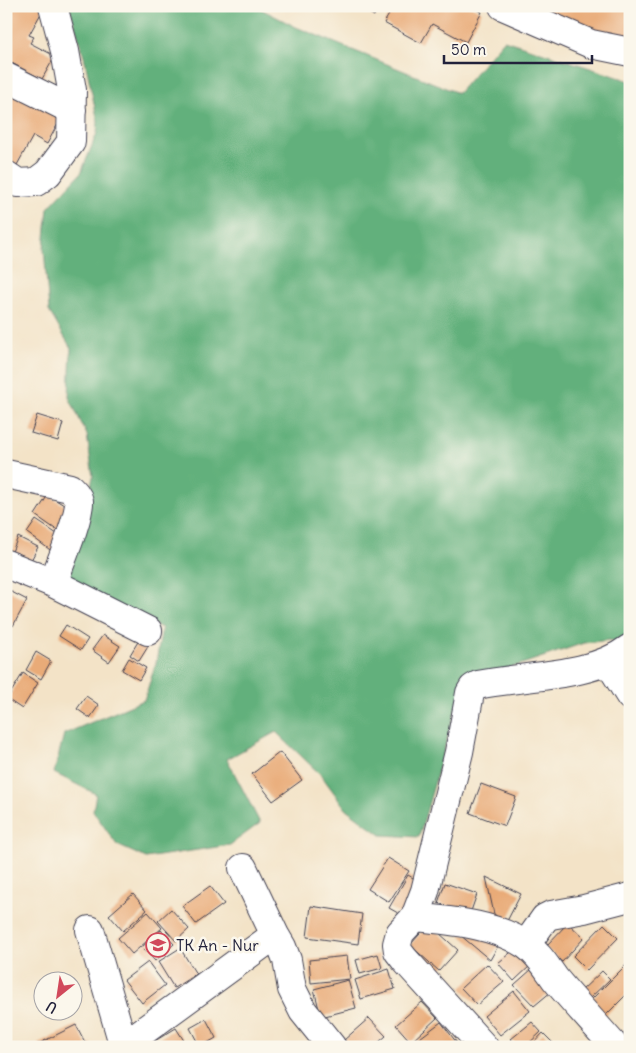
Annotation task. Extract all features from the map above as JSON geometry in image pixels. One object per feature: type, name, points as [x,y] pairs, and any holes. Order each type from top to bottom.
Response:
[{"type":"street","points":[[6,175],[18,182],[36,182],[48,173],[71,142],[72,90],[65,52],[53,6]]},
{"type":"street","points":[[503,6],[591,44],[630,52]]},
{"type":"street","points":[[6,77],[72,110]]},
{"type":"street","points":[[6,474],[70,488],[76,494],[79,502],[74,524],[53,583]]},
{"type":"street","points":[[6,564],[53,583],[148,630]]},
{"type":"street","points":[[484,1047],[398,951],[396,944],[400,934],[415,916],[424,892],[459,752],[470,693],[473,688],[494,682],[559,673],[619,655],[630,696]]},
{"type":"street","points":[[243,868],[282,947],[287,960],[292,989],[303,1011],[332,1047]]},
{"type":"street","points":[[526,945],[550,914],[630,897]]},
{"type":"street","points":[[415,916],[486,928],[526,945],[535,952],[615,1047]]},
{"type":"street","points":[[90,930],[124,1046],[275,935]]},
{"type":"green space","points":[[69,6],[255,6],[296,27],[458,93],[504,40],[630,81],[630,659],[611,640],[584,643],[463,684],[419,837],[381,835],[346,809],[321,775],[276,732],[227,759],[260,823],[230,845],[146,858],[117,845],[93,811],[96,794],[54,773],[64,734],[144,700],[156,663],[162,628],[68,584],[93,477],[87,435],[69,397],[71,348],[49,311],[44,248],[48,208],[81,173],[97,133],[98,122],[84,56]]},
{"type":"building","points":[[6,6],[45,6],[29,35],[34,37],[30,43],[55,56],[42,79],[6,60]]},
{"type":"building","points":[[357,6],[379,6],[374,16]]},
{"type":"building","points":[[394,6],[471,6],[482,12],[466,42],[432,24],[421,43],[384,23]]},
{"type":"building","points":[[533,6],[630,6],[630,41],[627,47]]},
{"type":"building","points":[[6,86],[62,116],[47,144],[33,136],[17,165],[6,159]]},
{"type":"building","points":[[37,415],[63,423],[58,441],[31,433]]},
{"type":"building","points":[[48,495],[75,512],[61,533],[35,515]]},
{"type":"building","points":[[36,520],[63,538],[53,552],[27,533]]},
{"type":"building","points":[[18,537],[38,547],[28,566],[9,559]]},
{"type":"building","points":[[6,589],[27,600],[13,626],[6,623]]},
{"type":"building","points":[[66,625],[88,639],[81,650],[59,636]]},
{"type":"building","points":[[103,635],[120,646],[109,662],[92,650]]},
{"type":"building","points":[[139,640],[149,645],[139,661],[130,655]]},
{"type":"building","points":[[36,652],[51,661],[41,679],[26,670]]},
{"type":"building","points":[[129,658],[146,668],[139,680],[122,670]]},
{"type":"building","points":[[23,673],[38,683],[22,709],[7,699]]},
{"type":"building","points":[[86,696],[99,705],[90,718],[77,709]]},
{"type":"building","points":[[280,752],[302,780],[273,801],[252,774]]},
{"type":"building","points":[[481,784],[516,797],[505,826],[470,813]]},
{"type":"building","points":[[388,858],[409,871],[389,902],[368,889]]},
{"type":"building","points":[[408,875],[423,884],[405,917],[389,908]]},
{"type":"building","points":[[486,877],[521,894],[506,923],[494,914]]},
{"type":"building","points":[[445,883],[477,894],[470,914],[438,903]]},
{"type":"building","points":[[210,886],[224,904],[196,924],[182,906]]},
{"type":"building","points":[[133,894],[147,910],[123,931],[109,915]]},
{"type":"building","points":[[311,906],[362,914],[358,944],[307,937]]},
{"type":"building","points":[[171,909],[189,929],[176,941],[158,921]]},
{"type":"building","points":[[148,912],[162,928],[132,954],[118,938]]},
{"type":"building","points":[[568,923],[584,938],[562,962],[545,947]]},
{"type":"building","points":[[429,924],[458,950],[439,971],[410,945]]},
{"type":"building","points":[[604,924],[618,938],[587,970],[573,956]]},
{"type":"building","name":"TK An - Nur","points":[[161,930],[174,944],[155,961],[142,947]]},
{"type":"building","points":[[460,935],[502,939],[490,960]]},
{"type":"building","points":[[180,948],[196,974],[174,988],[158,962]]},
{"type":"building","points":[[516,948],[531,965],[514,981],[498,963]]},
{"type":"building","points":[[378,954],[382,968],[360,974],[356,960]]},
{"type":"building","points":[[347,956],[350,979],[311,983],[309,960]]},
{"type":"building","points":[[148,962],[165,985],[142,1003],[124,980]]},
{"type":"building","points":[[487,964],[504,982],[477,1005],[461,988]]},
{"type":"building","points":[[626,965],[630,968],[630,991],[604,1017],[589,1002]]},
{"type":"building","points":[[389,969],[395,989],[361,999],[355,980]]},
{"type":"building","points":[[532,969],[552,991],[534,1006],[514,985]]},
{"type":"building","points":[[602,971],[610,979],[589,999],[581,991]]},
{"type":"building","points":[[348,980],[356,1008],[321,1017],[314,989]]},
{"type":"building","points":[[514,991],[530,1011],[500,1035],[484,1016]]},
{"type":"building","points":[[422,1002],[437,1018],[411,1042],[396,1025]]},
{"type":"building","points":[[369,1018],[386,1036],[373,1047],[350,1047],[344,1040]]},
{"type":"building","points":[[206,1019],[216,1038],[200,1047],[190,1028]]},
{"type":"building","points":[[441,1022],[460,1047],[408,1047]]},
{"type":"building","points":[[532,1022],[541,1032],[525,1047],[518,1047],[511,1039]]},
{"type":"building","points":[[76,1025],[87,1046],[92,1044],[93,1047],[39,1047],[38,1044]]},
{"type":"building","points":[[176,1028],[188,1047],[145,1047]]},
{"type":"building","points":[[630,1028],[630,1046],[621,1036]]},
{"type":"building","points":[[543,1033],[557,1047],[530,1047]]},
{"type":"place","name":"TK An - Nur","points":[[158,945]]}]
